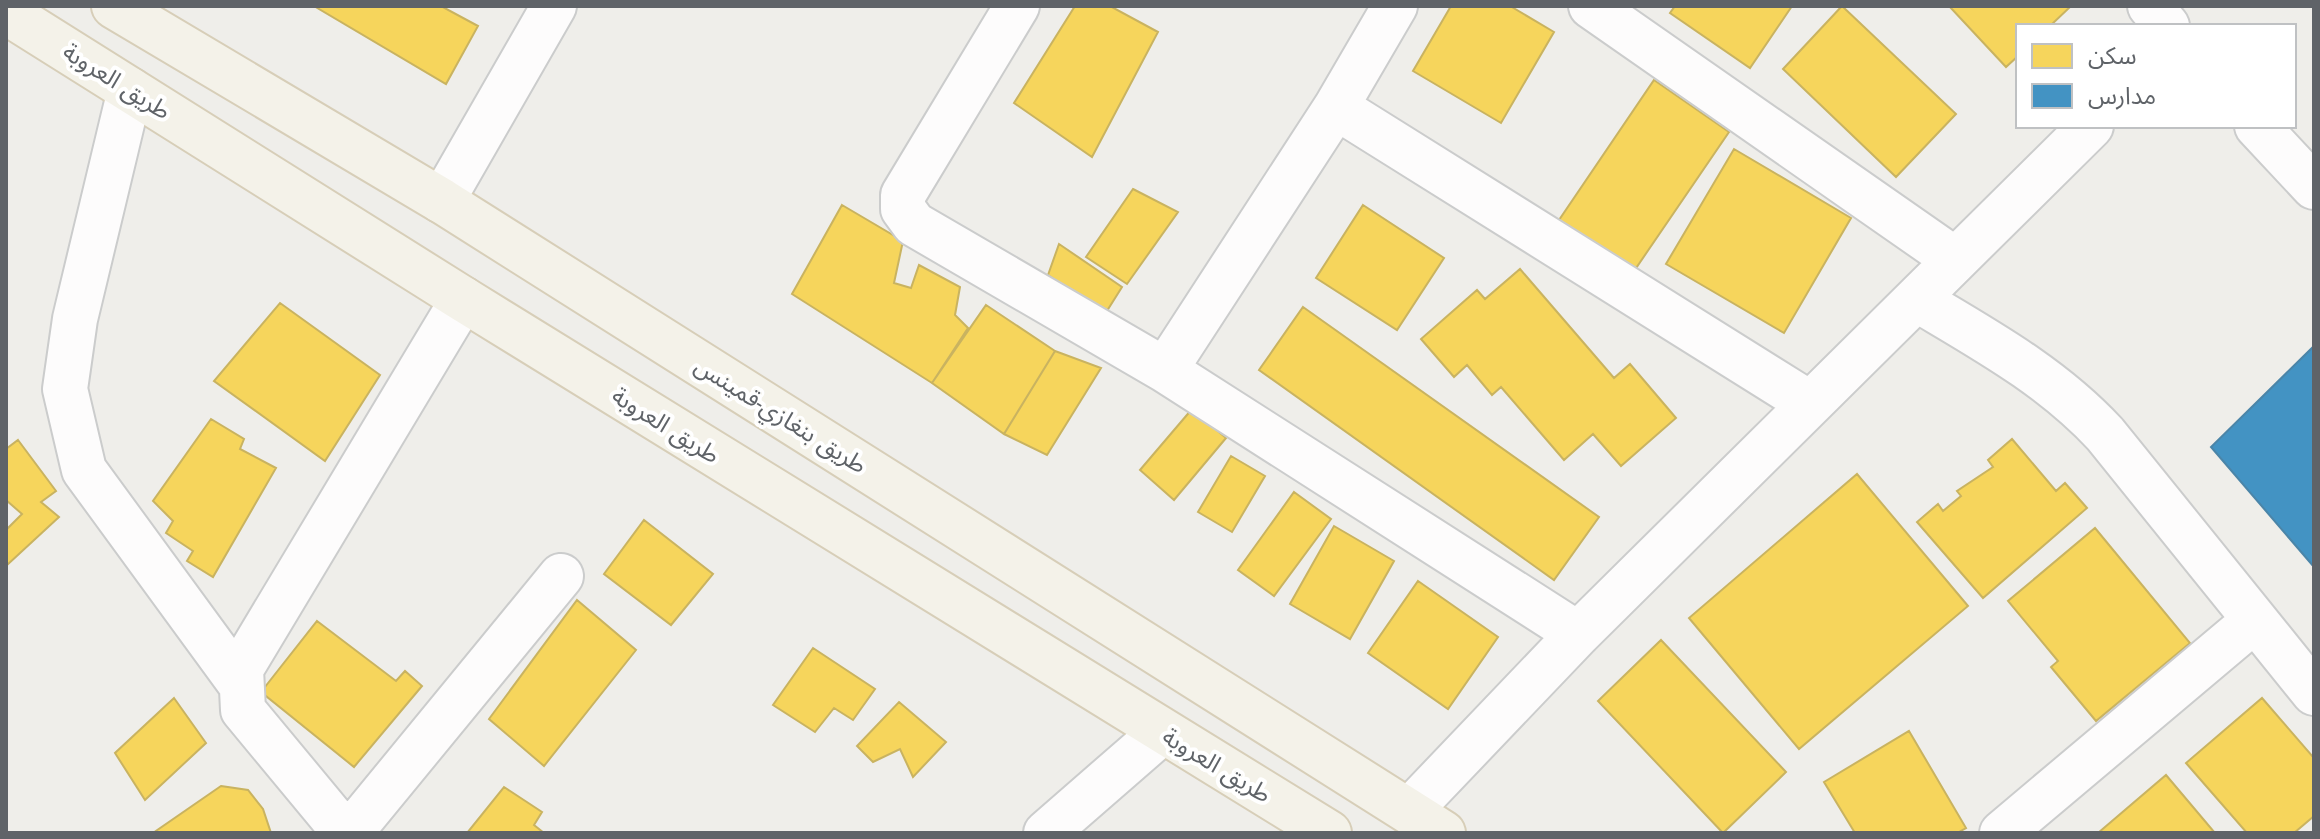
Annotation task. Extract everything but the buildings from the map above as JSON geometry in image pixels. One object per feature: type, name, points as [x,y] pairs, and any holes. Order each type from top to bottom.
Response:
[{"type":"main road","name":"طريق بنغازي-قمينس","points":[[114,6],[442,201],[1414,825]]},
{"type":"main road","name":"طريق العروبة","points":[[6,12],[463,299],[1329,833]]},
{"type":"street","points":[[442,201],[554,6]]},
{"type":"street","points":[[1017,6],[920,162],[903,195],[903,209],[914,224],[1165,370],[1578,634]]},
{"type":"street","points":[[1165,370],[1336,107],[1395,6]]},
{"type":"street","points":[[1591,6],[1954,259]]},
{"type":"street","points":[[2150,6],[2165,24]]},
{"type":"street","points":[[130,90],[75,319],[65,389],[84,470],[239,682]]},
{"type":"street","points":[[1336,107],[1809,403]]},
{"type":"street","points":[[1414,825],[1578,634],[2089,128]]},
{"type":"street","points":[[2259,128],[2312,181]]},
{"type":"street","points":[[463,299],[246,658],[239,682],[243,710],[347,833],[561,576]]},
{"type":"street","points":[[1918,300],[2026,365],[2073,400],[2105,434],[2314,693]]},
{"type":"street","points":[[2002,833],[2255,620]]},
{"type":"street","points":[[1046,833],[1162,732]]}]
